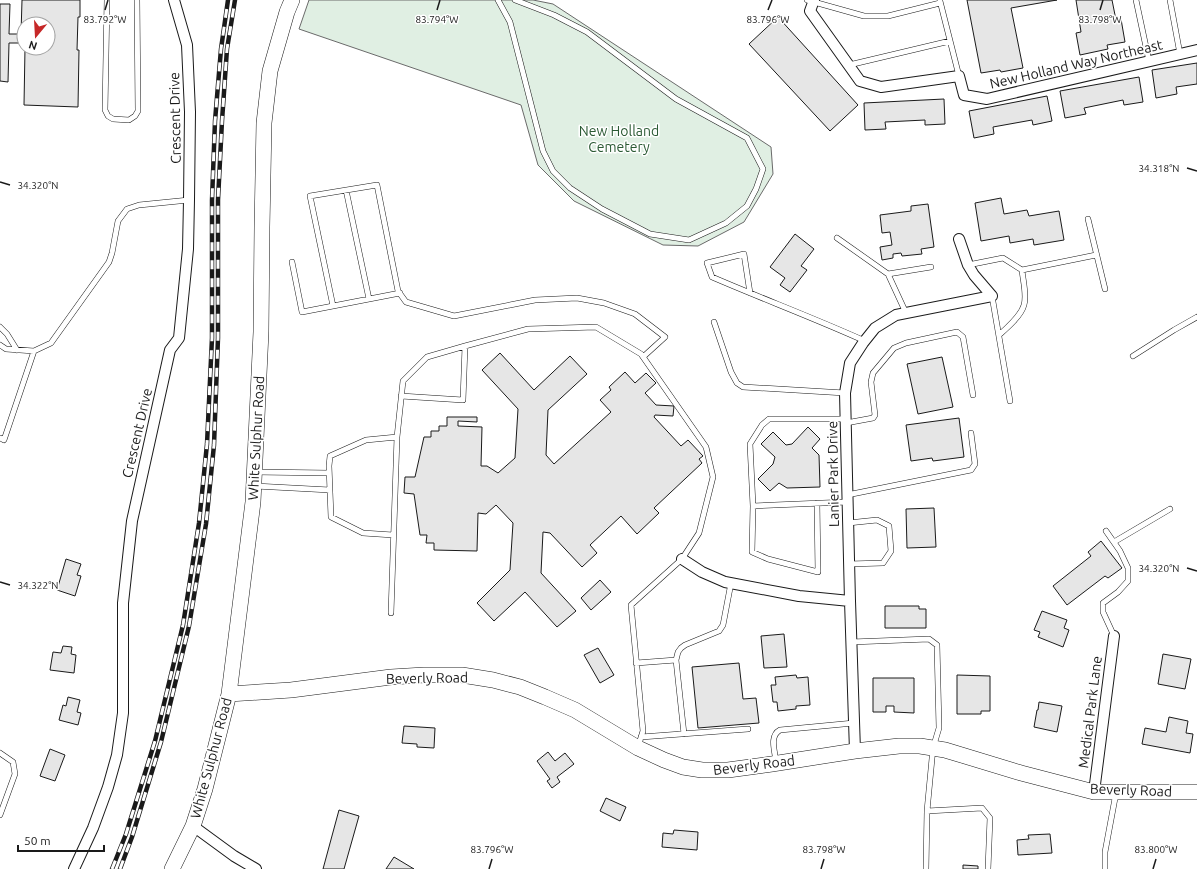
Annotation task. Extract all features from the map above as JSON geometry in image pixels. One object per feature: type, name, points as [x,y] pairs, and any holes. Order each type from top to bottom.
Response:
[{"type":"street","name":"Crescent Drive","points":[[74,869],[93,828],[108,787],[117,755],[122,713],[123,602],[132,520],[170,350],[179,338],[188,249],[190,112],[187,45],[174,0]]},
{"type":"street","name":"White Sulphur Road","points":[[172,869],[193,826],[205,789],[229,694],[255,479],[261,332],[264,123],[270,71],[287,12],[292,0]]},
{"type":"street","points":[[811,1],[810,11],[860,81],[881,87],[959,76]]},
{"type":"street","name":"New Holland Way Northeast","points":[[959,76],[964,95],[987,99],[1197,50]]},
{"type":"street","points":[[959,239],[968,265],[974,276],[992,296]]},
{"type":"street","name":"Lanier Park Drive","points":[[854,751],[845,393],[850,363],[864,340],[875,328],[896,315],[992,296]]},
{"type":"street","points":[[682,558],[702,572],[725,582],[799,596],[850,601]]},
{"type":"street","name":"Medical Park Lane","points":[[1094,792],[1114,636]]},
{"type":"street","name":"Beverly Road","points":[[229,694],[291,690],[391,677],[462,675],[493,680],[520,687],[575,710],[639,743],[664,760],[684,767],[702,770],[728,770],[854,751],[899,746],[920,746],[946,750],[1022,773],[1094,792],[1197,792]]},
{"type":"street","points":[[193,826],[234,856],[256,869]]},
{"type":"lane","points":[[107,0],[105,110],[108,116],[113,119],[129,120],[138,111],[136,0]]},
{"type":"lane","points":[[498,0],[510,22],[543,151],[553,171],[570,188],[602,209],[650,234],[690,240],[726,223],[747,206],[756,189],[763,169],[747,138],[676,99],[587,32],[554,15],[515,0]]},
{"type":"lane","points":[[1136,0],[1149,61]]},
{"type":"lane","points":[[1170,0],[1180,54]]},
{"type":"lane","points":[[811,1],[864,16],[888,16],[940,2],[959,76]]},
{"type":"lane","points":[[849,65],[950,41]]},
{"type":"lane","points":[[333,306],[310,196],[377,185],[398,291],[406,302],[454,316],[535,300],[577,298],[604,303],[635,314],[665,337],[644,357]]},
{"type":"lane","points":[[346,190],[369,299]]},
{"type":"lane","points":[[0,345],[6,349],[34,351],[51,343],[109,262],[118,221],[127,209],[139,205],[189,200]]},
{"type":"lane","points":[[1088,220],[1104,289]]},
{"type":"lane","points":[[837,238],[888,274],[906,313]]},
{"type":"lane","points":[[750,293],[744,254],[707,263],[712,277],[750,293],[825,323],[864,340]]},
{"type":"lane","points":[[968,265],[1003,258],[1022,270],[1096,255]]},
{"type":"lane","points":[[292,262],[302,312],[400,293]]},
{"type":"lane","points":[[888,274],[931,267]]},
{"type":"lane","points":[[999,335],[1015,319],[1024,306],[1022,270]]},
{"type":"lane","points":[[992,296],[1010,401]]},
{"type":"lane","points":[[1133,356],[1197,317]]},
{"type":"lane","points":[[714,322],[731,372],[737,383],[743,387],[845,393]]},
{"type":"lane","points":[[0,327],[7,334],[17,350]]},
{"type":"lane","points":[[391,613],[397,437],[403,381],[427,357],[465,346],[528,329],[596,327],[644,357],[706,447],[713,477],[699,533],[682,558],[631,605],[643,731],[639,743],[684,734],[748,729]]},
{"type":"lane","points":[[817,503],[818,572],[768,559],[752,552],[750,444],[762,425],[769,419],[846,421],[873,418],[875,415],[871,382],[872,373],[894,348],[906,343],[957,332],[963,337],[973,395]]},
{"type":"lane","points":[[401,396],[463,400],[465,346]]},
{"type":"lane","points":[[0,438],[4,440],[34,351]]},
{"type":"lane","points":[[752,506],[817,503],[847,499],[971,470],[975,464],[971,432]]},
{"type":"lane","points":[[393,535],[363,533],[331,517],[329,473],[330,456],[366,440],[397,437]]},
{"type":"lane","points":[[255,479],[329,473]]},
{"type":"lane","points":[[255,479],[330,490]]},
{"type":"lane","points":[[1114,542],[1170,509]]},
{"type":"lane","points":[[848,523],[877,520],[889,526],[891,551],[883,563],[849,564]]},
{"type":"lane","points":[[1106,531],[1114,542],[1128,568],[1128,581],[1118,592],[1103,603],[1103,612],[1114,636]]},
{"type":"lane","points":[[684,734],[676,660],[678,652],[685,646],[719,631],[723,625],[731,583]]},
{"type":"lane","points":[[851,642],[929,639],[937,645],[939,728],[933,748],[927,811],[926,869]]},
{"type":"lane","points":[[636,663],[676,660]]},
{"type":"lane","points":[[776,763],[773,740],[774,734],[780,730],[854,723]]},
{"type":"lane","points":[[0,753],[13,762],[15,774],[0,815]]},
{"type":"lane","points":[[1105,869],[1105,852],[1116,792]]},
{"type":"lane","points":[[927,811],[982,808],[990,818],[988,869]]},
{"type":"green space","name":"New Holland Cemetery","points":[[309,0],[533,0],[553,4],[771,147],[773,174],[744,222],[698,246],[663,245],[574,201],[538,165],[521,105],[299,29]]},
{"type":"building","points":[[22,0],[80,0],[77,50],[79,50],[78,107],[24,105],[25,56],[56,56],[56,16],[22,16]]},
{"type":"building","points":[[967,0],[1057,0],[1011,8],[1023,68],[1001,72],[1000,70],[981,73]]},
{"type":"building","points":[[1076,0],[1112,0],[1116,20],[1121,19],[1125,42],[1107,45],[1108,49],[1080,55],[1076,33],[1081,32]]},
{"type":"building","points":[[0,4],[10,4],[9,34],[16,34],[16,43],[9,43],[8,82],[0,81]]},
{"type":"building","points":[[778,17],[858,105],[830,131],[749,44]]},
{"type":"building","points":[[1197,63],[1197,84],[1176,87],[1177,94],[1156,98],[1152,70]]},
{"type":"building","points":[[1139,77],[1143,102],[1124,105],[1123,100],[1084,108],[1086,114],[1065,118],[1060,91]]},
{"type":"building","points":[[1047,96],[1052,121],[1033,125],[1032,120],[993,127],[994,134],[974,138],[969,111]]},
{"type":"building","points":[[944,99],[945,124],[925,125],[925,120],[885,122],[886,129],[865,130],[864,103]]},
{"type":"building","points":[[1001,198],[1004,214],[1027,210],[1029,216],[1059,211],[1064,240],[1034,245],[1033,239],[1010,243],[1009,236],[981,241],[975,203]]},
{"type":"building","points":[[928,204],[934,247],[921,249],[922,254],[902,256],[901,253],[893,254],[893,258],[882,260],[880,247],[892,245],[890,232],[882,233],[880,215],[911,211],[911,206]]},
{"type":"building","points":[[795,234],[814,249],[801,266],[807,270],[790,292],[780,285],[785,278],[770,267]]},
{"type":"building","points":[[500,353],[534,390],[570,356],[587,374],[548,410],[546,455],[554,464],[611,412],[600,400],[611,390],[609,387],[625,372],[635,383],[646,373],[656,383],[645,393],[656,405],[674,406],[673,416],[655,415],[654,417],[681,446],[688,440],[703,456],[699,459],[702,463],[654,508],[659,513],[637,534],[621,516],[590,545],[597,553],[582,567],[550,533],[543,532],[541,573],[576,611],[557,627],[525,592],[494,621],[477,603],[510,570],[513,523],[496,505],[486,514],[478,513],[477,551],[434,550],[434,543],[426,543],[427,535],[420,535],[414,494],[404,493],[405,477],[415,477],[424,437],[431,437],[431,431],[439,431],[439,426],[447,426],[447,417],[477,417],[477,422],[458,421],[458,426],[482,427],[481,466],[487,466],[498,473],[515,458],[518,409],[482,370]]},
{"type":"building","points":[[942,357],[953,407],[918,414],[907,364]]},
{"type":"building","points":[[959,418],[964,457],[933,461],[932,458],[911,461],[906,425]]},
{"type":"building","points":[[808,427],[820,439],[812,448],[819,455],[820,487],[787,488],[779,483],[770,491],[758,479],[773,464],[775,457],[761,444],[773,432],[786,445],[792,444]]},
{"type":"building","points":[[934,508],[936,547],[907,548],[906,509]]},
{"type":"building","points":[[1101,541],[1122,568],[1108,578],[1105,576],[1067,605],[1053,586],[1091,556],[1088,552]]},
{"type":"building","points":[[66,559],[81,564],[77,575],[81,576],[75,596],[57,590]]},
{"type":"building","points":[[600,580],[611,592],[591,610],[581,598]]},
{"type":"building","points":[[885,606],[919,606],[919,609],[926,609],[926,628],[885,628]]},
{"type":"building","points":[[1042,611],[1067,620],[1064,628],[1069,630],[1063,647],[1038,637],[1040,632],[1034,630]]},
{"type":"building","points":[[784,634],[787,667],[764,668],[761,636]]},
{"type":"building","points":[[63,646],[72,647],[71,654],[76,655],[74,673],[50,670],[53,652],[61,653]]},
{"type":"building","points":[[598,648],[614,675],[600,683],[584,655]]},
{"type":"building","points":[[1163,654],[1191,659],[1185,689],[1158,684]]},
{"type":"building","points":[[739,663],[743,699],[756,698],[759,723],[698,728],[692,667]]},
{"type":"building","points":[[796,675],[797,678],[808,677],[810,705],[796,706],[796,709],[778,711],[777,702],[773,702],[771,685],[776,685],[775,677]]},
{"type":"building","points":[[957,675],[990,676],[990,711],[981,711],[981,714],[957,714]]},
{"type":"building","points":[[873,678],[914,678],[914,713],[894,712],[894,706],[886,706],[886,712],[873,712]]},
{"type":"building","points":[[68,697],[80,700],[77,712],[81,713],[78,725],[59,720],[63,705],[66,706]]},
{"type":"building","points":[[1039,702],[1062,706],[1057,732],[1034,727]]},
{"type":"building","points":[[1169,717],[1188,721],[1186,733],[1193,734],[1190,753],[1142,744],[1145,728],[1166,732]]},
{"type":"building","points":[[404,726],[435,728],[434,748],[417,747],[417,744],[402,743]]},
{"type":"building","points":[[50,749],[65,755],[55,781],[40,776]]},
{"type":"building","points":[[548,752],[555,761],[565,753],[574,764],[557,777],[560,782],[552,788],[547,781],[550,779],[537,761]]},
{"type":"building","points":[[606,798],[626,807],[620,821],[600,811]]},
{"type":"building","points":[[339,810],[359,816],[344,869],[323,869]]},
{"type":"building","points":[[674,830],[698,832],[697,850],[662,847],[663,833],[673,834]]},
{"type":"building","points":[[1050,834],[1052,853],[1018,855],[1017,840],[1029,839],[1028,835]]},
{"type":"building","points":[[394,857],[414,869],[386,869]]},
{"type":"building","points":[[963,865],[978,866],[978,869],[963,869]]},
{"type":"railway","points":[[112,869],[126,834],[155,741],[183,625],[199,523],[207,444],[212,338],[212,200],[215,121],[221,49],[228,0]]},
{"type":"railway","points":[[120,869],[132,837],[161,742],[189,626],[206,524],[214,445],[218,338],[218,200],[222,121],[227,49],[235,0]]}]
